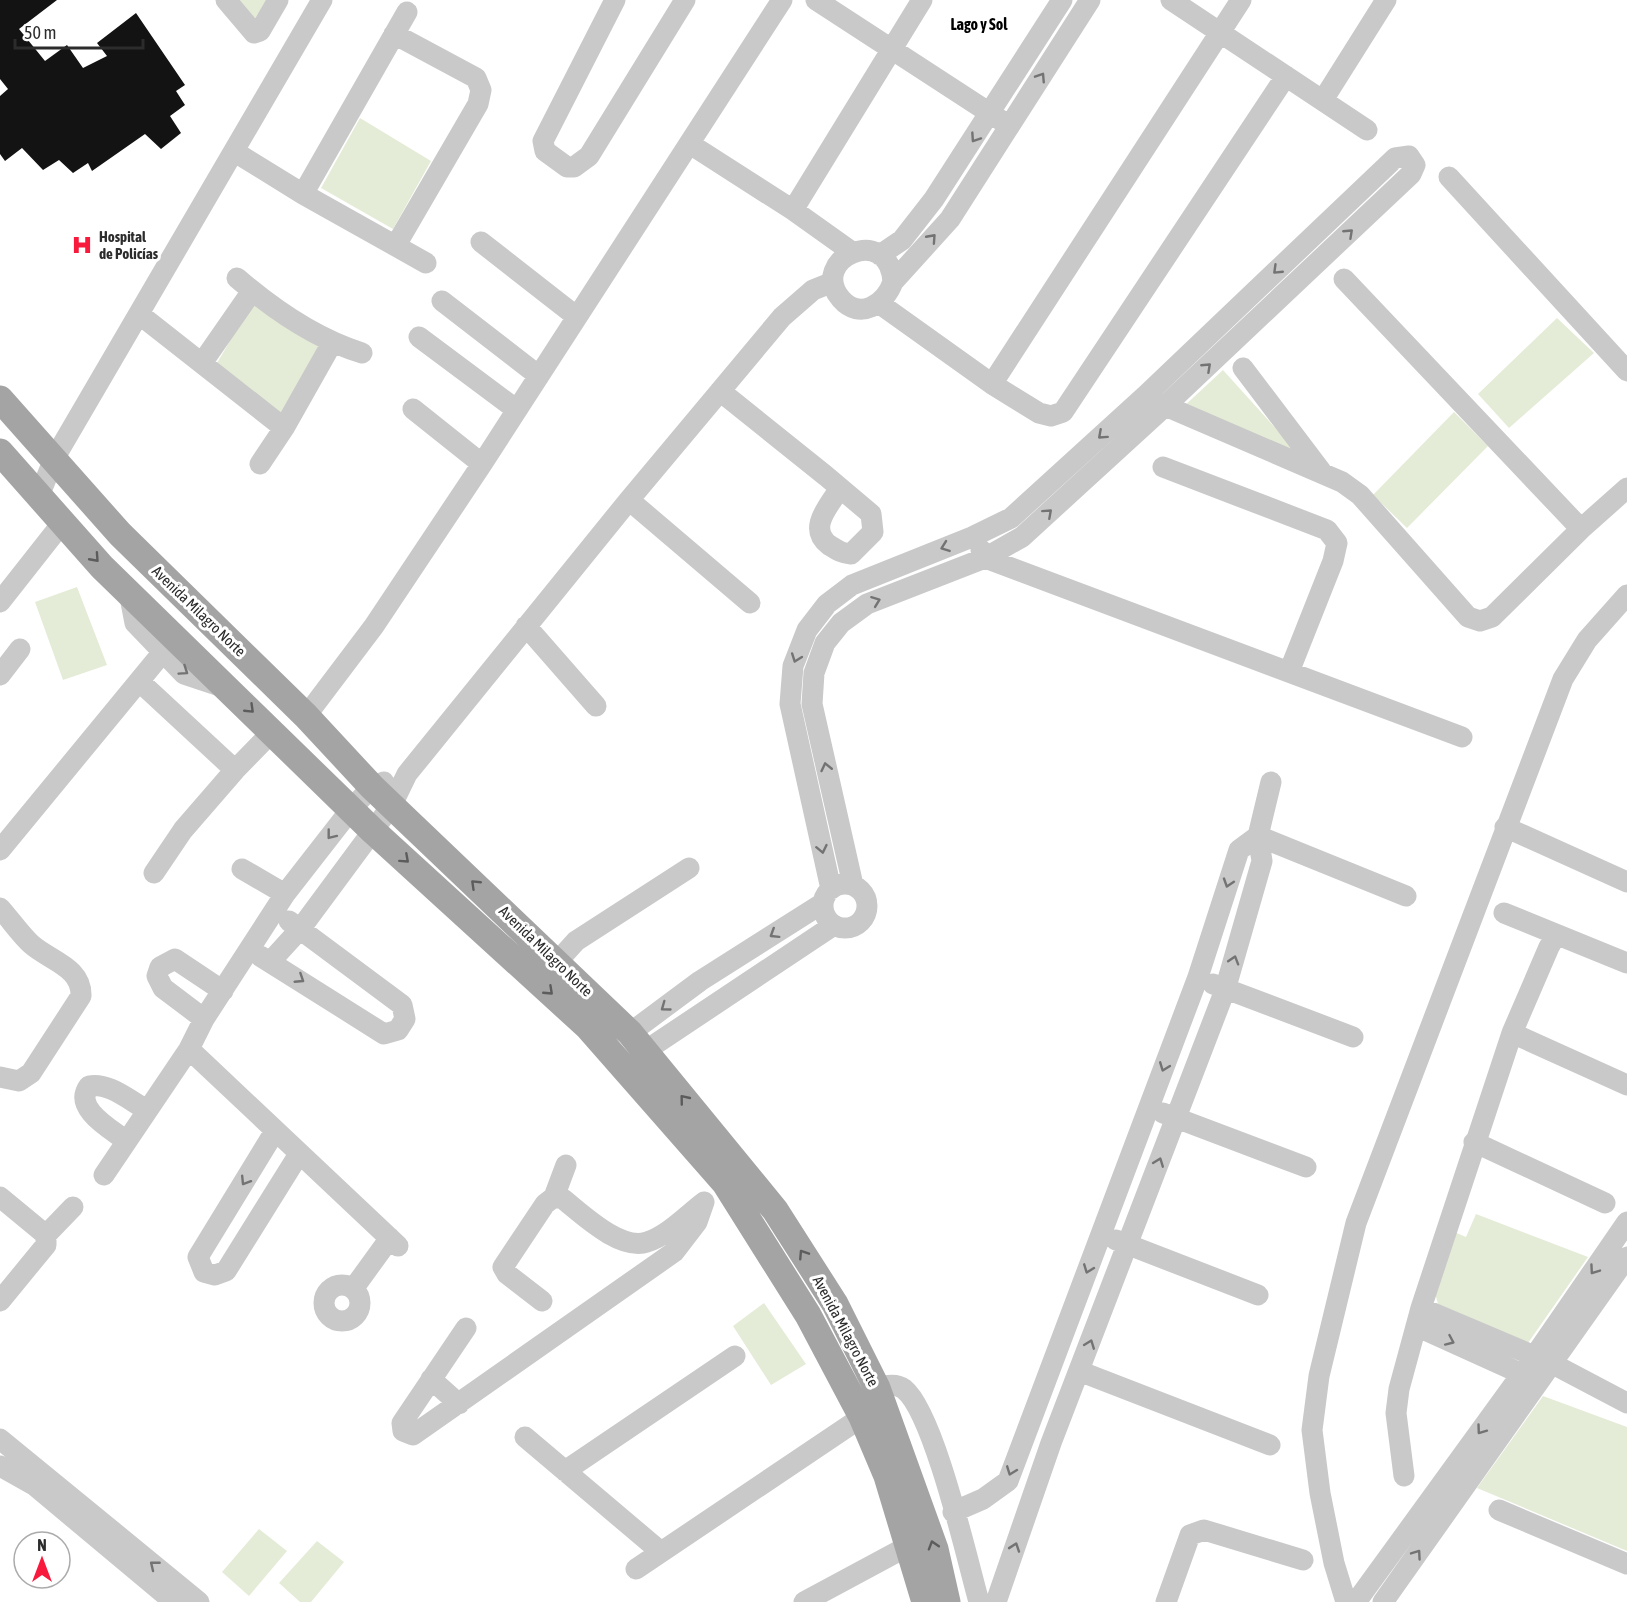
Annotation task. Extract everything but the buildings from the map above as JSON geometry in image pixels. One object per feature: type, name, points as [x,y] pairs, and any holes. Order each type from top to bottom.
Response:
[{"type":"main road","name":"Avenida Milagro Norte","points":[[0,399],[120,534],[306,716],[372,787],[638,1042],[775,1210],[835,1304],[877,1388],[935,1549],[947,1602]]},
{"type":"main road","name":"Avenida Milagro Norte","points":[[0,452],[129,592],[373,831],[588,1027],[725,1183],[808,1315],[862,1417],[887,1476],[910,1545],[925,1602]]},
{"type":"street","points":[[226,0],[254,33],[260,31],[276,3],[302,32]]},
{"type":"street","points":[[39,496],[54,459],[322,0]]},
{"type":"street","points":[[615,0],[543,141],[545,151],[567,167],[574,166],[589,156],[685,0]]},
{"type":"street","points":[[306,716],[374,626],[482,464],[782,0]]},
{"type":"street","points":[[816,0],[1009,126]]},
{"type":"street","points":[[793,210],[922,0]]},
{"type":"street","points":[[880,255],[902,240],[928,207],[991,114],[1062,0]]},
{"type":"street","points":[[893,282],[890,266],[880,255],[871,251],[852,252],[838,264],[833,282],[839,297],[851,307],[867,309],[880,304],[889,294],[893,282],[950,219],[1090,0]]},
{"type":"street","points":[[1171,0],[1367,130]]},
{"type":"street","points":[[993,384],[1241,0]]},
{"type":"street","points":[[1323,100],[1386,0]]},
{"type":"street","points":[[303,194],[407,12]]},
{"type":"street","points":[[394,34],[476,78],[481,90],[478,104],[396,245]]},
{"type":"street","points":[[880,304],[993,384],[1045,416],[1063,412],[1286,76]]},
{"type":"street","points":[[690,144],[793,210],[852,252]]},
{"type":"street","points":[[235,152],[303,194],[426,263]]},
{"type":"street","points":[[834,925],[824,912],[827,896],[790,704],[793,666],[807,630],[827,604],[852,585],[972,537],[1011,518],[1145,396],[1395,158],[1404,155],[1413,160],[1415,165],[1411,174],[1164,407],[1022,537],[985,558],[867,604],[841,623],[825,643],[814,673],[812,705],[853,885]]},
{"type":"street","points":[[1449,177],[1627,371]]},
{"type":"street","points":[[481,242],[577,317]]},
{"type":"street","points":[[1344,279],[1581,529]]},
{"type":"street","points":[[271,961],[301,928],[392,805],[407,774],[628,500],[799,300],[813,290],[833,282]]},
{"type":"street","points":[[202,363],[245,284],[332,343],[362,352]]},
{"type":"street","points":[[442,301],[539,376]]},
{"type":"street","points":[[139,314],[284,428]]},
{"type":"street","points":[[419,337],[517,410]]},
{"type":"street","points":[[260,464],[284,428],[332,343]]},
{"type":"street","points":[[1243,368],[1321,471]]},
{"type":"street","points":[[720,391],[840,488]]},
{"type":"street","points":[[1145,396],[1164,407],[1321,471],[1342,482],[1360,495],[1468,617],[1480,621],[1492,617],[1581,529],[1627,488]]},
{"type":"street","points":[[413,408],[482,464]]},
{"type":"street","points":[[1163,467],[1327,530],[1337,543],[1333,561],[1289,672]]},
{"type":"street","points":[[628,500],[750,603]]},
{"type":"street","points":[[0,602],[63,522]]},
{"type":"street","points":[[972,537],[985,558],[1462,737]]},
{"type":"street","points":[[129,592],[135,623],[184,674],[230,689]]},
{"type":"street","points":[[1627,595],[1587,640],[1563,679],[1356,1223],[1319,1376],[1312,1430],[1324,1516],[1334,1563],[1360,1599],[1537,1369],[1627,1257]]},
{"type":"street","points":[[526,626],[596,706]]},
{"type":"street","points":[[0,675],[20,649]]},
{"type":"street","points":[[0,850],[163,652]]},
{"type":"street","points":[[140,682],[235,770]]},
{"type":"street","points":[[154,873],[183,830],[235,770],[273,731]]},
{"type":"street","points":[[104,1175],[125,1140],[189,1048],[204,1019],[285,894],[352,808],[372,787],[407,774]]},
{"type":"street","points":[[996,1602],[1051,1443],[1225,990],[1262,861],[1257,836],[1271,782]]},
{"type":"street","points":[[1505,827],[1627,882]]},
{"type":"street","points":[[1257,836],[1406,896]]},
{"type":"street","points":[[953,1512],[983,1499],[1008,1481],[1198,977],[1239,849],[1257,836]]},
{"type":"street","points":[[557,962],[576,941],[689,868]]},
{"type":"street","points":[[242,869],[285,894]]},
{"type":"street","points":[[840,884],[853,885],[863,892],[867,900],[865,917],[851,927],[834,925],[638,1042],[700,981],[827,896],[840,884]]},
{"type":"street","points":[[0,908],[31,944],[72,972],[81,985],[81,996],[31,1073],[18,1081],[0,1077]]},
{"type":"street","points":[[249,951],[271,961],[384,1034],[398,1030],[405,1019],[402,1005],[301,928],[273,912]]},
{"type":"street","points":[[1503,913],[1627,963]]},
{"type":"street","points":[[1404,1476],[1396,1413],[1399,1389],[1418,1317],[1474,1142],[1512,1033],[1556,935]]},
{"type":"street","points":[[204,1019],[163,988],[158,976],[160,967],[174,959],[223,991]]},
{"type":"street","points":[[1198,977],[1225,990],[1353,1037]]},
{"type":"street","points":[[1512,1033],[1627,1085]]},
{"type":"street","points":[[189,1048],[394,1242],[353,1289]]},
{"type":"street","points":[[125,1140],[84,1102],[84,1093],[89,1086],[96,1085],[111,1090],[147,1110]]},
{"type":"street","points":[[1149,1108],[1306,1167]]},
{"type":"street","points":[[275,1131],[198,1257],[204,1272],[215,1275],[226,1271],[299,1154]]},
{"type":"street","points":[[1474,1142],[1605,1203]]},
{"type":"street","points":[[542,1301],[507,1274],[503,1267],[545,1204],[554,1197],[566,1165]]},
{"type":"street","points":[[554,1197],[563,1199],[595,1226],[613,1236],[630,1242],[646,1243],[704,1202],[725,1183]]},
{"type":"street","points":[[0,1197],[46,1235]]},
{"type":"street","points":[[466,1328],[402,1423],[403,1431],[413,1435],[674,1252],[697,1222],[704,1202]]},
{"type":"street","points":[[0,1301],[46,1245],[46,1235],[73,1207]]},
{"type":"street","points":[[1383,1602],[1537,1369],[1627,1222]]},
{"type":"street","points":[[1101,1234],[1258,1295]]},
{"type":"street","points":[[1418,1317],[1537,1369],[1625,1397]]},
{"type":"street","points":[[565,1471],[735,1356]]},
{"type":"street","points":[[1079,1371],[1270,1445]]},
{"type":"street","points":[[431,1379],[459,1404]]},
{"type":"street","points":[[877,1388],[889,1384],[902,1388],[913,1399],[930,1432],[979,1602]]},
{"type":"street","points":[[636,1569],[862,1417]]},
{"type":"street","points":[[1027,1432],[1051,1443]]},
{"type":"street","points":[[525,1437],[661,1552]]},
{"type":"street","points":[[0,1439],[199,1602]]},
{"type":"street","points":[[0,1466],[34,1485],[174,1602]]},
{"type":"street","points":[[1499,1510],[1627,1564]]},
{"type":"street","points":[[1166,1602],[1190,1535],[1204,1530],[1302,1560]]},
{"type":"street","points":[[804,1602],[910,1545]]},
{"type":"green space","points":[[237,0],[268,0],[254,20]]},
{"type":"green space","points":[[360,118],[431,161],[393,229],[321,188]]},
{"type":"green space","points":[[254,300],[323,345],[278,417],[217,363]]},
{"type":"green space","points":[[1557,318],[1594,353],[1509,428],[1478,394]]},
{"type":"green space","points":[[1223,370],[1296,451],[1182,408]]},
{"type":"green space","points":[[1454,412],[1488,446],[1407,528],[1373,495]]},
{"type":"green space","points":[[77,587],[107,665],[63,680],[35,602]]},
{"type":"green space","points":[[1476,1214],[1588,1257],[1528,1343],[1438,1304],[1434,1289],[1452,1231],[1466,1237]]},
{"type":"green space","points":[[764,1303],[806,1364],[771,1385],[733,1326]]},
{"type":"green space","points":[[1543,1396],[1627,1427],[1627,1551],[1477,1488]]},
{"type":"green space","points":[[259,1529],[287,1551],[249,1596],[222,1572]]},
{"type":"green space","points":[[317,1541],[344,1562],[311,1602],[300,1602],[279,1583]]},
{"type":"place","name":"Hospital de Policías","points":[[82,245]]},
{"type":"district","name":"Lago y Sol","points":[[979,24]]}]
